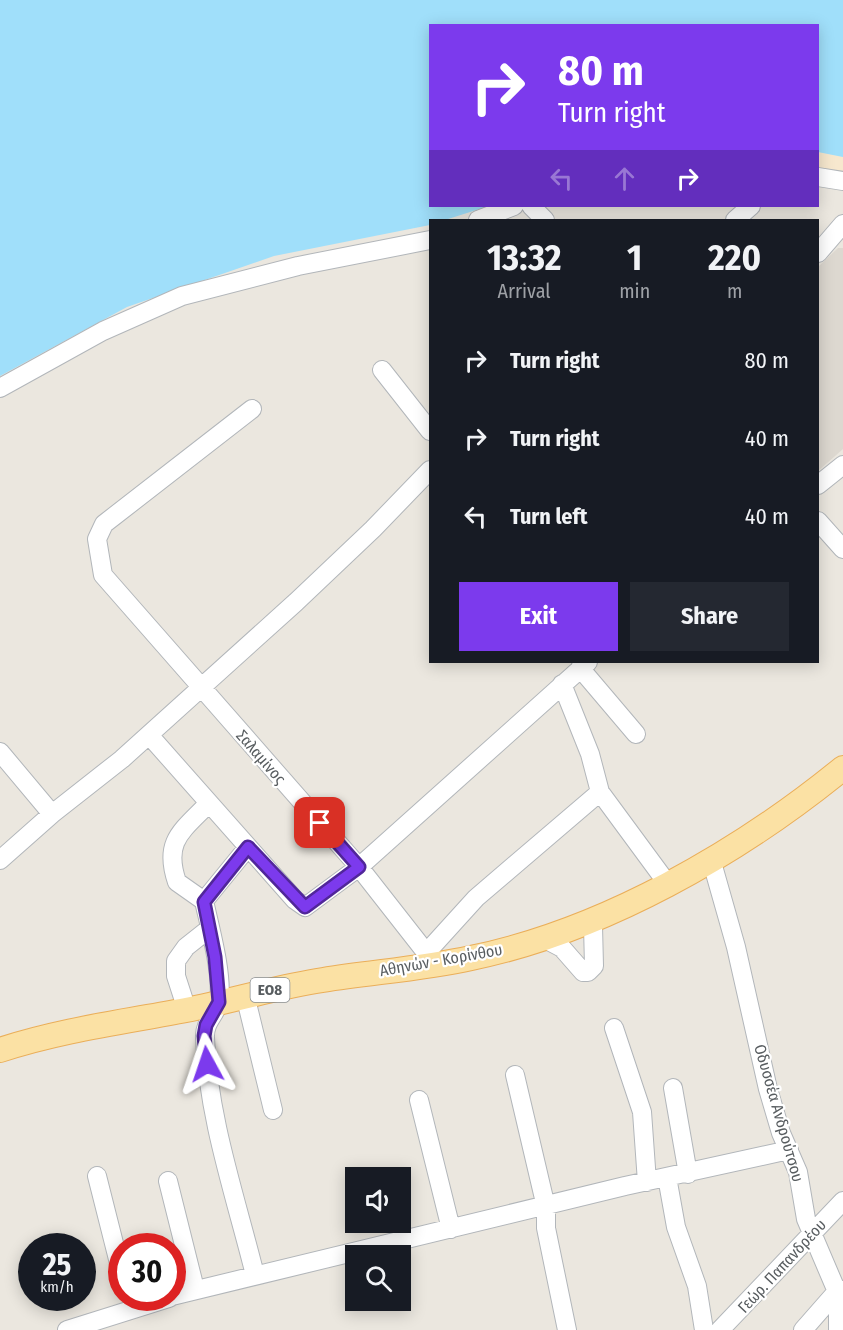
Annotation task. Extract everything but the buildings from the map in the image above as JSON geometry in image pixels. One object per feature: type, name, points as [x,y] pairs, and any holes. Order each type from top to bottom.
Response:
[{"type":"main road","name":"Αθηνών - Κορίνθου","points":[[0,1050],[68,1031],[187,1010],[245,995],[431,958],[470,958],[543,938],[595,918],[668,883],[711,859],[843,768]]},
{"type":"street","points":[[819,177],[843,181]]},
{"type":"street","points":[[481,219],[511,207]]},
{"type":"street","points":[[532,207],[544,219]]},
{"type":"street","points":[[736,219],[750,207]]},
{"type":"street","points":[[830,245],[843,224]]},
{"type":"street","points":[[0,388],[103,331],[182,296],[298,266],[429,240]]},
{"type":"street","points":[[382,370],[429,430]]},
{"type":"street","name":"Σαλαμίνος","points":[[252,409],[104,524],[97,539],[103,575],[359,867],[431,958]]},
{"type":"street","points":[[819,484],[843,465]]},
{"type":"street","points":[[0,860],[52,814],[149,735],[201,688],[373,530],[429,471]]},
{"type":"street","points":[[819,522],[843,549]]},
{"type":"street","points":[[149,735],[208,803],[305,907],[359,867],[584,665],[636,734]]},
{"type":"street","points":[[562,684],[586,743],[600,792],[668,883]]},
{"type":"street","points":[[0,752],[52,814]]},
{"type":"street","points":[[431,958],[476,898],[600,792]]},
{"type":"street","points":[[208,803],[174,840],[171,854],[177,882],[204,902],[210,928],[219,1002],[206,1025],[204,1036],[207,1064],[217,1122],[255,1275]]},
{"type":"street","points":[[204,902],[248,847]]},
{"type":"street","name":"Οδυσσέα Ανδρούτσου","points":[[711,859],[736,947],[768,1089],[798,1172],[806,1219],[840,1287],[838,1330]]},
{"type":"street","points":[[543,938],[558,944],[584,972],[588,972],[594,966],[593,926],[595,918]]},
{"type":"street","points":[[187,1010],[176,976],[176,961],[186,947],[210,928]]},
{"type":"street","points":[[245,995],[273,1110]]},
{"type":"street","points":[[614,1028],[642,1112],[647,1182]]},
{"type":"street","points":[[515,1075],[546,1207],[549,1247],[567,1330]]},
{"type":"street","points":[[673,1088],[688,1174]]},
{"type":"street","points":[[419,1100],[451,1229]]},
{"type":"street","points":[[186,1292],[789,1150]]},
{"type":"street","points":[[97,1176],[111,1233]]},
{"type":"street","points":[[667,1178],[676,1227],[697,1286],[704,1330]]},
{"type":"street","points":[[168,1180],[195,1289]]},
{"type":"street","name":"Γεώρ. Παπανδρέου","points":[[720,1330],[843,1201]]},
{"type":"street","points":[[803,1330],[840,1287]]},
{"type":"street","points":[[67,1330],[112,1311]]},
{"type":"shaded area","points":[[838,248],[843,248],[843,449],[819,470],[819,266]]},
{"type":"sand","points":[[819,152],[843,157],[843,175],[819,171]]},
{"type":"water","points":[[0,0],[843,0],[843,157],[819,152],[819,24],[429,24],[429,207],[486,207],[448,219],[429,219],[429,225],[274,256],[127,307],[0,376]]},
{"type":"route","points":[[207,1064],[204,1036],[206,1025],[219,1002],[215,957],[204,902],[248,847],[305,907],[359,867],[320,823]]}]
